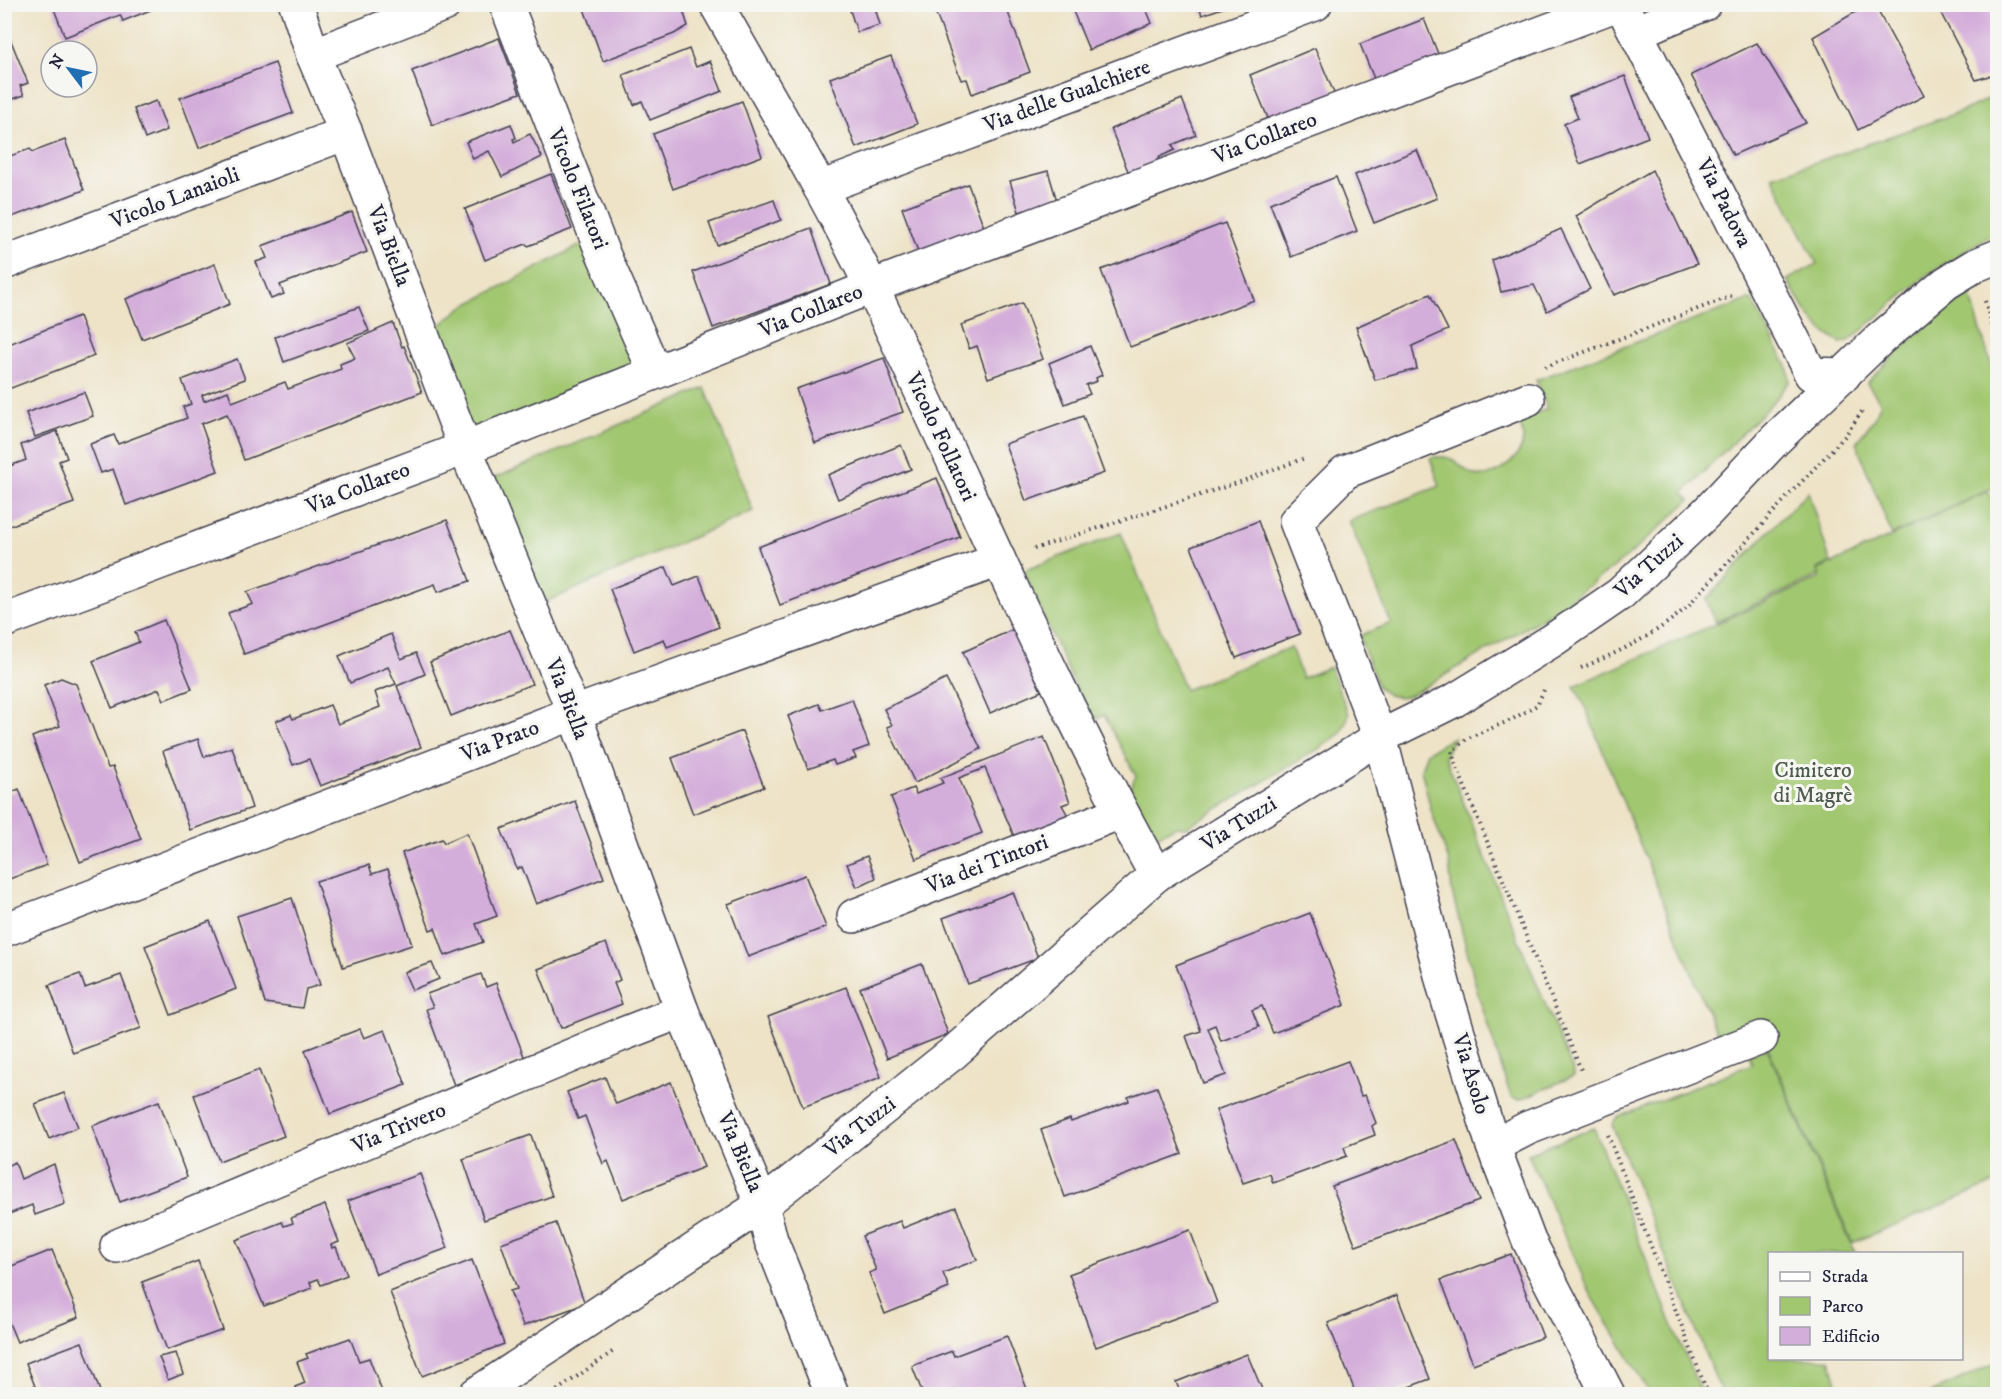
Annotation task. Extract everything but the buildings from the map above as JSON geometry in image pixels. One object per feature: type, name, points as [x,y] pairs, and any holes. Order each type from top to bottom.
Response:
[{"type":"street","name":"Via Biella","points":[[296,4],[465,448],[574,713],[682,1011],[762,1204],[771,1240],[832,1395]]},
{"type":"street","points":[[314,55],[445,4]]},
{"type":"street","name":"Vicolo Filatori","points":[[506,4],[601,249],[655,372]]},
{"type":"street","name":"Vicolo Follatori","points":[[716,4],[820,188],[871,287],[999,560],[1121,812],[1156,875]]},
{"type":"street","name":"Via delle Gualchiere","points":[[820,188],[1315,4]]},
{"type":"street","name":"Via Collareo","points":[[4,621],[465,448],[871,287],[1625,14],[1704,4]]},
{"type":"street","name":"Via Padova","points":[[1625,14],[1811,374],[1844,375]]},
{"type":"street","name":"Vicolo Lanaioli","points":[[4,263],[346,132]]},
{"type":"street","name":"Via Tuzzi","points":[[476,1395],[762,1204],[953,1053],[1156,875],[1380,737],[1455,700],[1553,640],[1620,594],[1707,512],[1775,440],[1880,339],[1946,283],[1986,261]]},
{"type":"street","name":"Via Asolo","points":[[1528,399],[1345,472],[1296,521],[1380,737],[1444,987],[1493,1146],[1529,1241],[1608,1395]]},
{"type":"street","name":"Via Prato","points":[[4,930],[574,713],[999,560]]},
{"type":"street","name":"Via dei Tintori","points":[[854,916],[1121,812]]},
{"type":"street","name":"Via Trivero","points":[[117,1246],[682,1011]]},
{"type":"street","points":[[1493,1146],[1528,1128],[1761,1038]]},
{"type":"path","points":[[1986,261],[1998,348]]},
{"type":"path","points":[[1580,669],[1631,645],[1671,621],[1687,607],[1845,436],[1863,410],[1863,392],[1844,375]]},
{"type":"path","points":[[1544,688],[1537,705],[1510,720],[1468,738],[1452,751],[1611,1142],[1708,1395]]},
{"type":"green space","points":[[1997,95],[1997,231],[1927,275],[1850,340],[1841,343],[1831,337],[1816,324],[1787,280],[1817,264],[1772,176],[1963,111]]},
{"type":"green space","points":[[590,240],[647,393],[472,460],[428,335],[461,308]]},
{"type":"green space","points":[[1970,294],[1997,385],[1997,486],[1892,535],[1856,443],[1873,420],[1881,403],[1867,383],[1916,336]]},
{"type":"green space","points":[[1751,299],[1787,366],[1790,381],[1775,400],[1683,493],[1690,500],[1627,557],[1556,610],[1409,696],[1392,696],[1381,690],[1359,636],[1391,623],[1349,521],[1440,486],[1430,458],[1440,457],[1454,460],[1468,472],[1481,476],[1495,473],[1509,464],[1522,445],[1523,438],[1518,419],[1547,409],[1536,380]]},
{"type":"green space","points":[[705,388],[753,511],[541,604],[483,483]]},
{"type":"green space","name":"Cimitero di Magrè","points":[[1988,491],[1998,513],[1997,1182],[1852,1243],[1757,1022],[1720,1039],[1583,702],[1574,686],[1820,578],[1818,570]]},
{"type":"green space","points":[[1808,492],[1831,563],[1817,569],[1818,576],[1716,622],[1706,600]]},
{"type":"green space","points":[[1121,533],[1185,690],[1291,647],[1302,678],[1330,667],[1349,715],[1341,733],[1320,748],[1186,827],[1176,826],[1157,836],[1152,835],[1126,796],[1136,776],[1104,715],[1091,721],[1023,571]]},
{"type":"green space","points":[[1454,737],[1445,756],[1574,1073],[1574,1076],[1519,1100],[1513,1098],[1509,1091],[1478,994],[1452,892],[1449,862],[1431,810],[1421,769],[1427,752]]},
{"type":"green space","points":[[1767,1048],[1855,1252],[1768,1252],[1768,1360],[1830,1360],[1840,1394],[1722,1394],[1612,1125],[1616,1118],[1752,1064],[1749,1055]]},
{"type":"green space","points":[[1594,1128],[1702,1394],[1650,1394],[1589,1291],[1528,1154]]},
{"type":"green space","points":[[1997,1362],[1997,1394],[1928,1394]]}]
